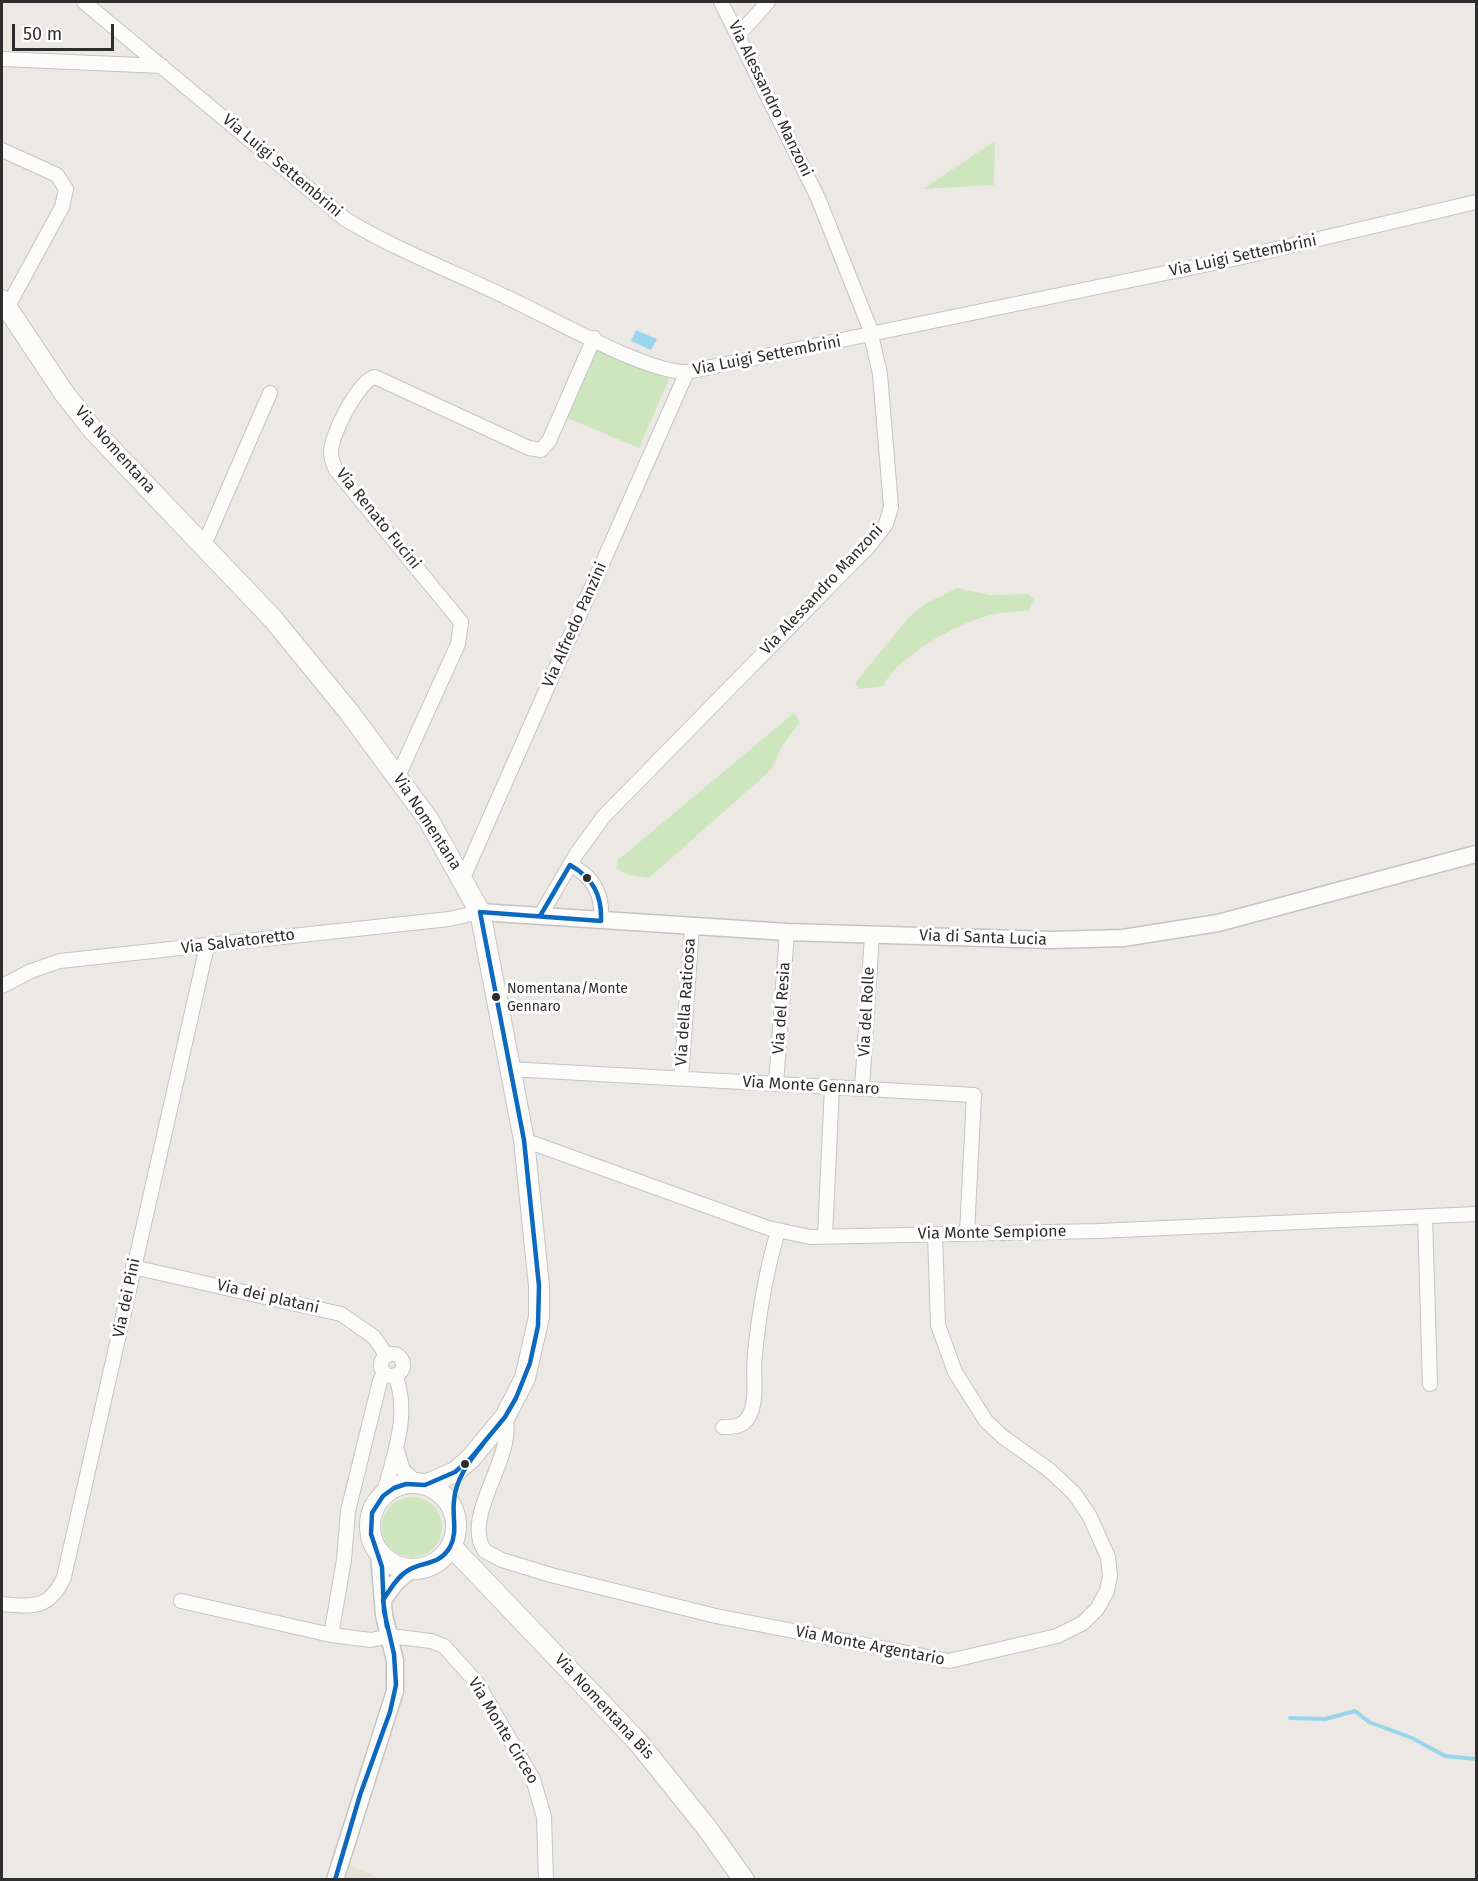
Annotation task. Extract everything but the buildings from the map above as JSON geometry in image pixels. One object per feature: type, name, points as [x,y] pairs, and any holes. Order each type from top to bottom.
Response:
[{"type":"main road","name":"Via Nomentana","points":[[5,303],[44,364],[93,430],[273,619],[398,776],[428,819],[480,912],[524,1140],[539,1286],[539,1317],[525,1378],[505,1417],[471,1458],[455,1472],[421,1485]]},
{"type":"main road","name":"Via Nomentana","points":[[453,1512],[454,1495],[471,1458]]},
{"type":"main road","points":[[405,1484],[421,1485],[437,1491],[447,1500],[456,1524],[451,1546],[435,1563],[412,1569],[388,1562],[379,1553],[371,1534],[370,1524],[372,1513],[383,1496],[405,1484]]},
{"type":"main road","name":"Via Nomentana Bis","points":[[451,1546],[638,1742],[684,1798],[744,1880]]},
{"type":"street","name":"Via Luigi Settembrini","points":[[84,2],[345,219],[389,243],[656,366],[687,372],[1238,258],[1476,202]]},
{"type":"street","name":"Via Alessandro Manzoni","points":[[540,916],[594,829],[621,798],[869,546],[886,524],[891,507],[891,478],[879,367],[872,335],[818,198],[739,34],[721,2]]},
{"type":"street","points":[[739,34],[768,2]]},
{"type":"street","points":[[2,59],[162,66]]},
{"type":"street","points":[[2,150],[57,175],[66,189],[62,207],[5,303]]},
{"type":"street","name":"Via Renato Fucini","points":[[398,776],[458,644],[461,622],[336,470],[331,452],[336,432],[360,387],[375,377],[529,448],[541,450],[549,441],[594,338]]},
{"type":"street","name":"Via Alfredo Panzini","points":[[463,878],[687,372]]},
{"type":"street","points":[[204,545],[270,393]]},
{"type":"street","name":"Via di Santa Lucia","points":[[480,912],[787,932],[1051,940],[1150,936],[1218,923],[1476,854]]},
{"type":"street","points":[[570,865],[590,877],[602,904],[601,921]]},
{"type":"street","name":"Via Salvatoretto","points":[[2,986],[31,971],[60,961],[449,919],[480,912]]},
{"type":"street","name":"Via della Raticosa","points":[[681,1078],[692,927]]},
{"type":"street","name":"Via del Resia","points":[[776,1084],[787,932]]},
{"type":"street","name":"Via del Rolle","points":[[862,1089],[872,935]]},
{"type":"street","name":"Via dei Pini","points":[[2,1604],[27,1606],[42,1603],[53,1596],[64,1577],[207,946]]},
{"type":"street","name":"Via Monte Gennaro","points":[[509,1069],[974,1095],[967,1233]]},
{"type":"street","points":[[825,1236],[832,1087]]},
{"type":"street","name":"Via Monte Sempione","points":[[524,1140],[778,1231],[800,1236],[1203,1227],[1476,1214]]},
{"type":"street","points":[[1425,1216],[1430,1384]]},
{"type":"street","points":[[723,1427],[740,1425],[747,1418],[752,1407],[755,1348],[766,1280],[778,1231]]},
{"type":"street","name":"Via Monte Argentario","points":[[505,1417],[507,1437],[484,1508],[479,1533],[485,1551],[502,1560],[562,1578],[716,1616],[949,1661],[1061,1635],[1083,1623],[1102,1600],[1109,1580],[1108,1557],[1089,1515],[1074,1492],[986,1421],[955,1372],[938,1325],[935,1234]]},
{"type":"street","name":"Via dei platani","points":[[134,1267],[341,1314],[374,1337],[387,1356],[393,1354],[402,1359],[402,1369],[390,1374]]},
{"type":"street","points":[[331,1635],[344,1560],[348,1511],[380,1381],[390,1374],[402,1400],[397,1449],[383,1496]]},
{"type":"street","points":[[397,1449],[402,1470],[421,1485]]},
{"type":"street","points":[[335,1880],[355,1811],[393,1700],[396,1666],[384,1600],[379,1553]]},
{"type":"street","points":[[384,1600],[396,1582],[412,1569]]},
{"type":"street","points":[[181,1601],[331,1635],[371,1640],[390,1636]]},
{"type":"street","name":"Via Monte Circeo","points":[[390,1636],[431,1641],[444,1646],[477,1683],[529,1771],[539,1793],[545,1827],[546,1880]]},
{"type":"shaded area","points":[[350,1865],[382,1879],[346,1879]]},
{"type":"green space","points":[[995,141],[994,185],[923,189]]},
{"type":"green space","points":[[595,347],[669,379],[639,448],[565,417]]},
{"type":"green space","points":[[957,588],[990,595],[1029,594],[1034,599],[1028,611],[995,614],[948,632],[916,651],[891,674],[883,686],[859,689],[855,683],[909,617],[925,604]]},
{"type":"green space","points":[[794,713],[800,722],[782,746],[772,769],[649,878],[628,875],[616,868],[618,860]]},
{"type":"green space","points":[[412,1497],[429,1502],[437,1510],[442,1527],[437,1544],[429,1552],[412,1557],[395,1552],[387,1544],[382,1527],[387,1510],[395,1502]]},
{"type":"water","points":[[636,330],[657,339],[651,350],[631,341]]},
{"type":"waterway","points":[[1290,1718],[1325,1719],[1355,1711],[1369,1722],[1412,1738],[1445,1756],[1476,1759]]},
{"type":"transit line","points":[[480,912],[601,921],[598,895],[585,876],[570,865],[540,916]]},
{"type":"transit line","points":[[335,1880],[360,1795],[390,1712],[396,1685],[394,1654],[384,1611],[382,1567],[371,1534],[372,1513],[383,1496],[394,1488],[406,1484],[425,1485],[455,1472],[471,1458],[505,1417],[516,1398],[530,1363],[538,1326],[539,1286],[524,1140],[480,912]]},
{"type":"transit line","points":[[387,1627],[383,1600],[396,1581],[413,1568],[441,1557],[450,1547],[454,1536],[457,1485],[468,1464],[483,1444]]},
{"type":"place","name":"Nomentana/Monte Gennaro","points":[[496,997]]}]
